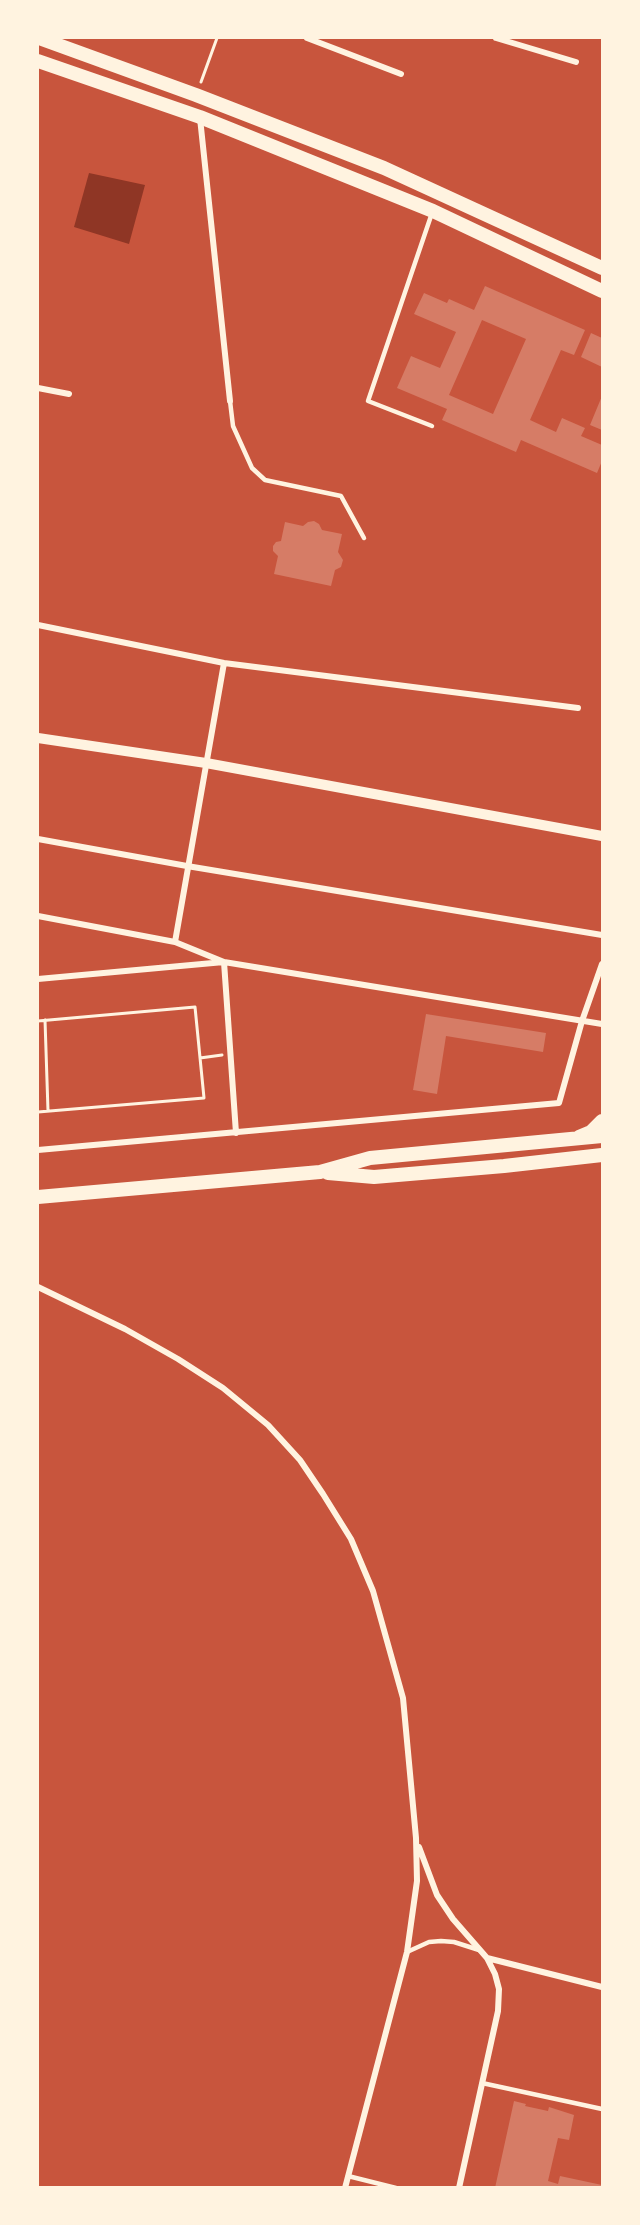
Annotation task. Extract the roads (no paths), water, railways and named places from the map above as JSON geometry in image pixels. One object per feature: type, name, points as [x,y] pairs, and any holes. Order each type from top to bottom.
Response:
[{"type":"main road","points":[[39,38],[196,95],[384,168],[603,268]]},
{"type":"main road","points":[[38,61],[200,117],[433,211],[603,291]]},
{"type":"main road","points":[[575,1139],[591,1132],[603,1120]]},
{"type":"main road","points":[[320,1172],[370,1158],[603,1136]]},
{"type":"main road","points":[[38,1197],[320,1172],[374,1177],[603,1155]]},
{"type":"main road","points":[[556,1161],[603,1165]]},
{"type":"street","points":[[307,38],[401,74]]},
{"type":"street","points":[[496,38],[576,62]]},
{"type":"street","points":[[200,117],[230,401]]},
{"type":"street","points":[[38,388],[69,394]]},
{"type":"street","points":[[38,625],[224,663],[578,708]]},
{"type":"street","points":[[175,942],[224,663]]},
{"type":"street","points":[[38,738],[206,763],[603,836]]},
{"type":"street","points":[[38,839],[603,935]]},
{"type":"street","points":[[38,916],[175,942],[224,962],[603,1024]]},
{"type":"street","points":[[38,980],[224,962]]},
{"type":"street","points":[[224,962],[236,1133]]},
{"type":"street","points":[[38,1150],[559,1103],[582,1021],[603,964]]},
{"type":"street","points":[[38,1287],[125,1329],[178,1359],[223,1388],[268,1425],[300,1460],[351,1539],[373,1591],[404,1698],[416,1838],[417,1881],[407,1952],[345,2187]]},
{"type":"street","points":[[416,1838],[437,1895],[453,1919],[487,1958],[499,1989],[498,2011],[459,2187]]},
{"type":"street","points":[[487,1958],[603,1987]]},
{"type":"lane","points":[[432,426],[368,401],[433,211]]},
{"type":"lane","points":[[230,401],[233,426],[252,468],[266,480],[341,496],[364,538]]},
{"type":"lane","points":[[407,1952],[429,1942],[441,1941],[454,1942],[480,1950]]},
{"type":"lane","points":[[482,2083],[603,2109]]},
{"type":"lane","points":[[348,2176],[396,2187]]}]
